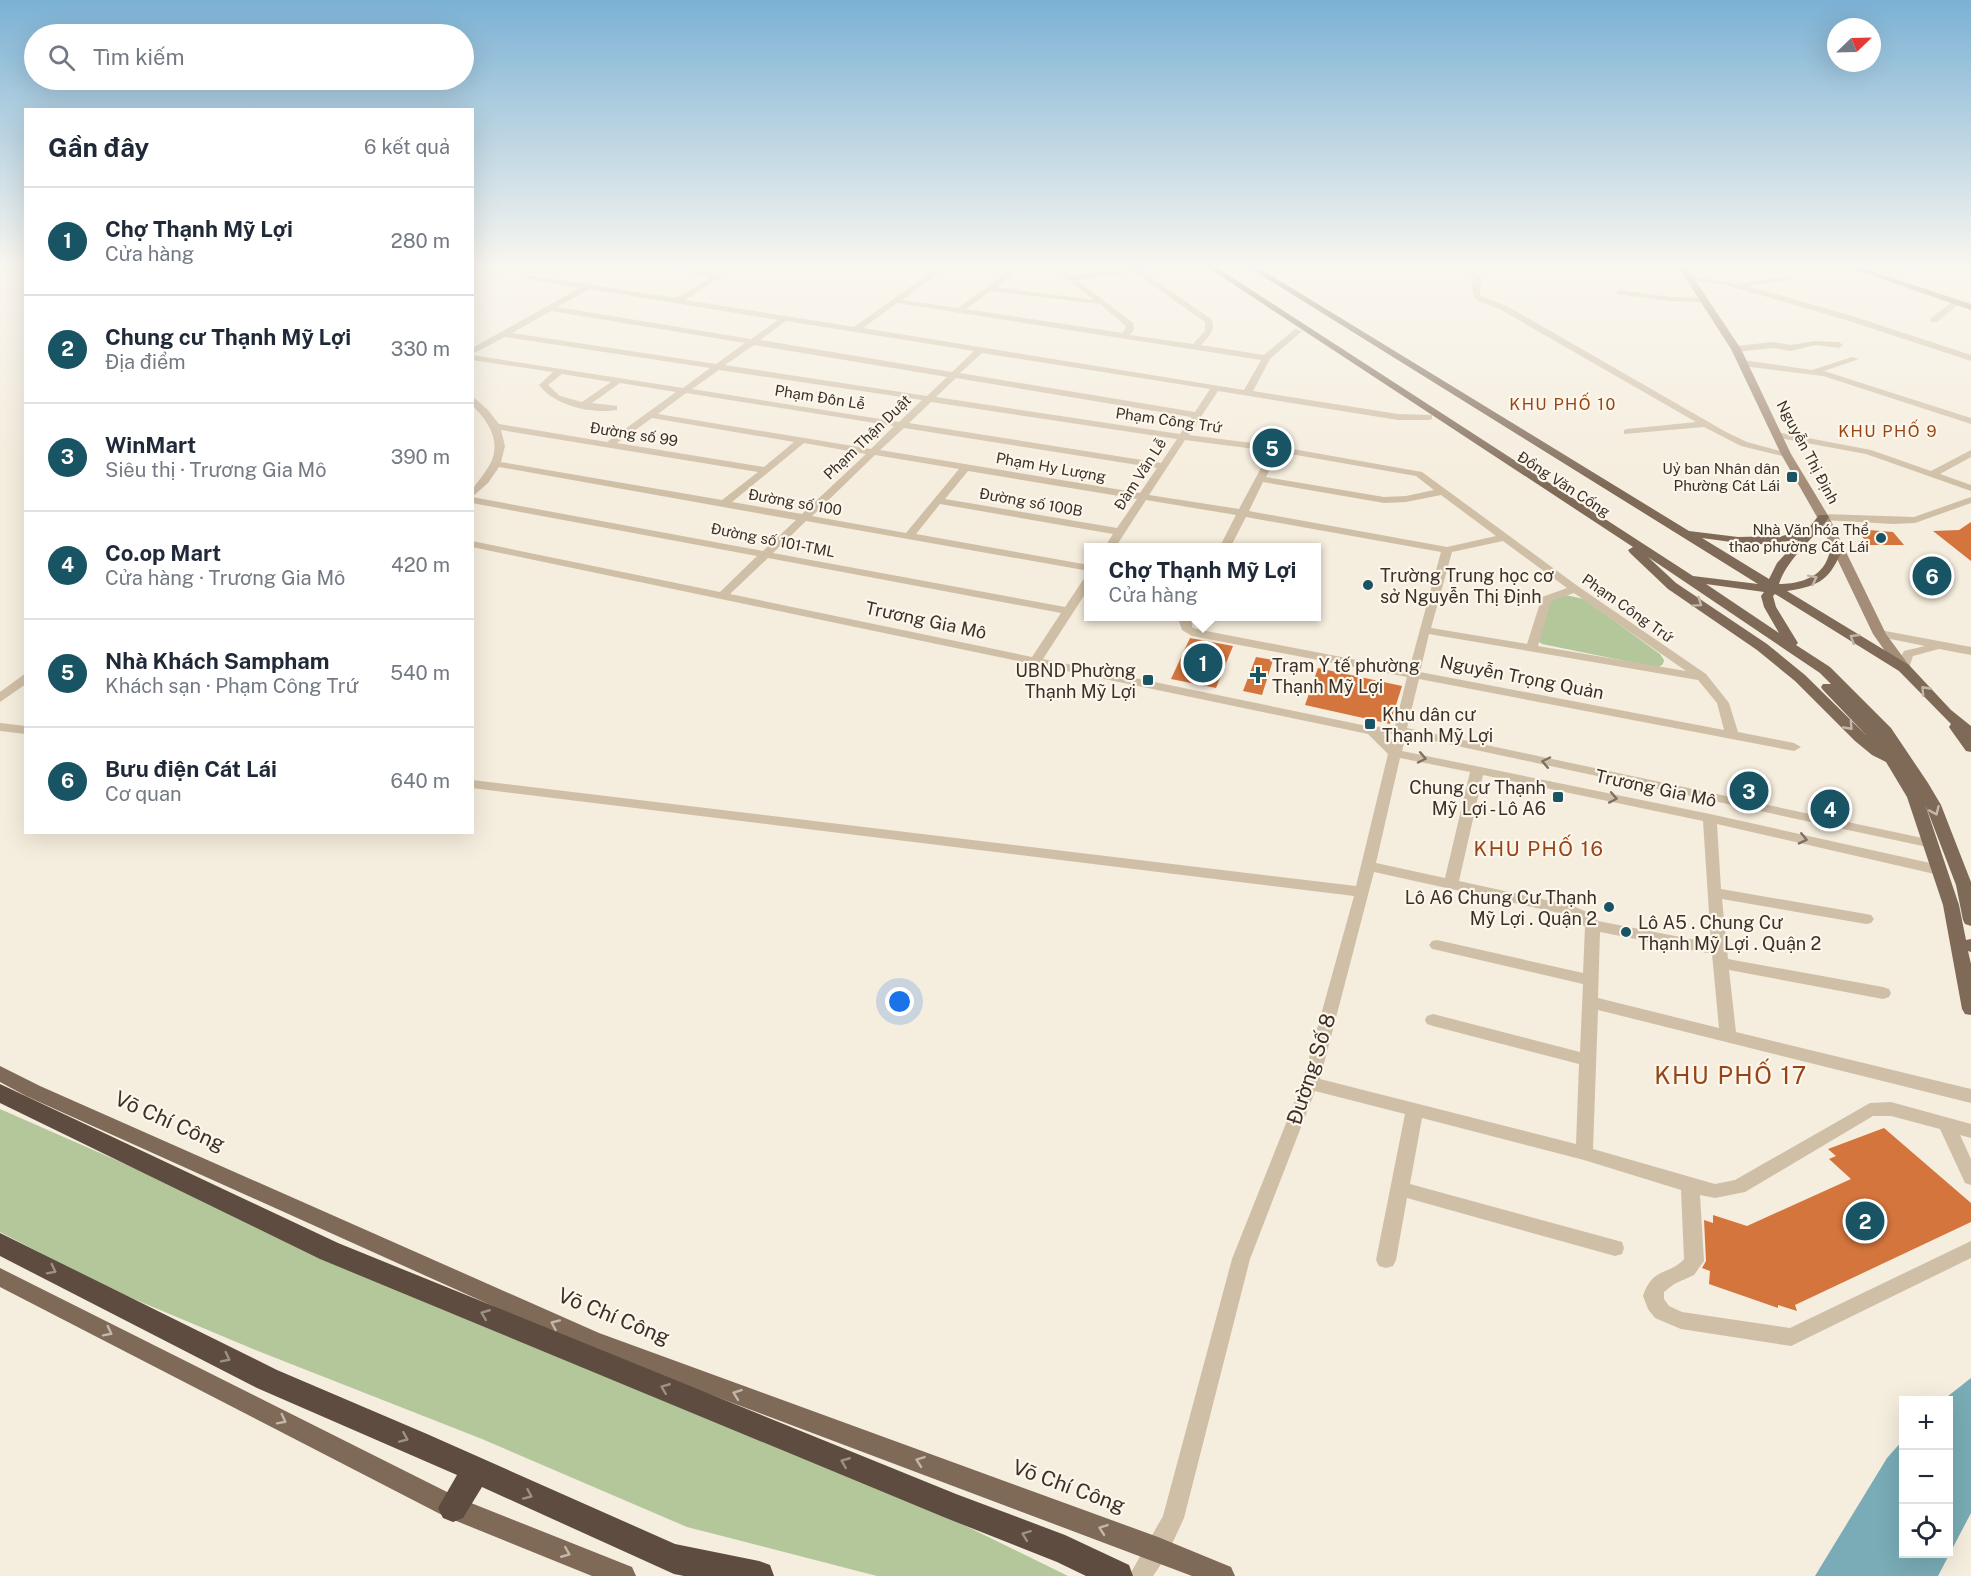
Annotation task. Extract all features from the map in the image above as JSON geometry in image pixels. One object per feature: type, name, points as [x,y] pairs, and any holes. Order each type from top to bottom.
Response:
[{"type":"highway","points":[[0,1093],[329,1251],[956,1508],[1065,1550],[1118,1576]]},
{"type":"highway","points":[[0,1244],[267,1379],[417,1443],[674,1559],[759,1576]]},
{"type":"highway","points":[[453,1508],[475,1471]]},
{"type":"main road","name":"Đồng Văn Cống","points":[[1316,339],[1429,417],[1669,565],[1795,649]]},
{"type":"main road","name":"Đồng Văn Cống","points":[[1317,339],[1624,539],[1660,576],[1762,647],[1800,678],[1877,752],[1899,760]]},
{"type":"main road","name":"Đồng Văn Cống","points":[[1373,339],[1392,350]]},
{"type":"main road","name":"Đồng Văn Cống","points":[[1374,339],[1904,668]]},
{"type":"main road","name":"Nguyễn Thị Định","points":[[1730,339],[1786,454],[1823,517],[1880,634],[1904,668],[1946,712],[1971,733]]},
{"type":"main road","points":[[1823,517],[1814,531],[1776,575],[1774,588],[1767,596],[1770,607],[1795,649],[1798,661],[1843,701],[1899,760],[1933,805],[1965,884],[1959,916],[1971,1009]]},
{"type":"main road","points":[[1667,522],[1709,537],[1748,542],[1784,540],[1814,531]]},
{"type":"main road","points":[[1660,576],[1751,587],[1774,588],[1807,583],[1828,569],[1837,548]]},
{"type":"main road","points":[[1641,555],[1663,570],[1690,579]]},
{"type":"main road","points":[[1669,565],[1715,582]]},
{"type":"main road","name":"Nguyễn Thị Định","points":[[1946,712],[1971,748]]},
{"type":"main road","points":[[1899,760],[1915,797],[1939,870],[1971,946]]},
{"type":"main road","points":[[1932,844],[1950,847]]},
{"type":"main road","points":[[1939,870],[1965,884]]},
{"type":"main road","points":[[1959,916],[1965,884]]},
{"type":"main road","name":"Võ Chí Công","points":[[0,1073],[33,1091],[592,1340],[1158,1549],[1222,1576]]},
{"type":"main road","points":[[0,1277],[453,1508],[623,1576]]},
{"type":"main road","points":[[674,1559],[707,1576]]},
{"type":"street","points":[[474,354],[496,339]]},
{"type":"street","name":"Phạm Công Trứ","points":[[533,339],[1407,470],[1419,474],[1444,491],[1575,589],[1702,677],[1719,693],[1725,703],[1732,735]]},
{"type":"street","points":[[731,339],[1196,415]]},
{"type":"street","points":[[608,445],[757,339]]},
{"type":"street","points":[[912,339],[1398,417],[1429,417]]},
{"type":"street","points":[[1143,339],[1266,358]]},
{"type":"street","points":[[1196,346],[1202,339]]},
{"type":"street","points":[[1247,393],[1266,358],[1290,339]]},
{"type":"street","points":[[1557,339],[1744,444],[1786,454]]},
{"type":"street","points":[[1915,339],[1971,358]]},
{"type":"street","points":[[1737,349],[1773,345],[1791,348],[1815,343],[1839,345]]},
{"type":"street","name":"Phạm Thận Duật","points":[[723,596],[981,349]]},
{"type":"street","name":"Phạm Đôn Lễ","points":[[474,355],[1162,466]]},
{"type":"street","points":[[1812,372],[1855,359]]},
{"type":"street","points":[[1743,363],[1812,372],[1971,420]]},
{"type":"street","points":[[560,371],[543,385],[553,397],[614,408]]},
{"type":"street","points":[[585,404],[619,380]]},
{"type":"street","name":"Đàm Văn Lễ","points":[[1113,543],[1216,387]]},
{"type":"street","points":[[474,401],[498,427],[502,449],[497,464],[474,492]]},
{"type":"street","name":"Phạm Hy Lượng","points":[[649,416],[1242,513],[1448,550]]},
{"type":"street","points":[[1627,432],[1705,424]]},
{"type":"street","name":"Đường số 99","points":[[498,427],[766,470]]},
{"type":"street","points":[[1777,435],[1868,452],[1971,488]]},
{"type":"street","points":[[724,504],[802,440]]},
{"type":"street","points":[[1227,543],[1276,449]]},
{"type":"street","points":[[1933,474],[1971,453]]},
{"type":"street","name":"Đường số 100","points":[[497,464],[1084,567]]},
{"type":"street","points":[[908,537],[966,467]]},
{"type":"street","points":[[1261,479],[1384,500],[1406,499],[1444,491]]},
{"type":"street","name":"Đường số 101-TML","points":[[474,500],[1068,611]]},
{"type":"street","points":[[1823,517],[1915,520],[1971,500]]},
{"type":"street","name":"Đường số 100B","points":[[938,501],[1119,532]]},
{"type":"street","points":[[1448,550],[1507,537]]},
{"type":"street","name":"Trương Gia Mô","points":[[474,544],[1372,731],[1399,730],[1932,844]]},
{"type":"street","name":"Đường Số 8","points":[[1140,1576],[1158,1549],[1173,1518],[1241,1259],[1310,1083],[1369,866],[1424,630],[1448,550]]},
{"type":"street","points":[[1036,660],[1084,587]]},
{"type":"street","points":[[1532,648],[1546,599],[1575,589]]},
{"type":"street","name":"Nguyễn Trọng Quản","points":[[1185,621],[1186,628],[1192,632],[1794,747]]},
{"type":"street","points":[[1424,630],[1702,677]]},
{"type":"street","points":[[1880,634],[1971,651]]},
{"type":"street","points":[[1904,668],[1908,654],[1921,649],[1942,646]]},
{"type":"street","points":[[0,698],[24,679]]},
{"type":"street","points":[[0,727],[24,730]]},
{"type":"street","points":[[1372,731],[1395,753]]},
{"type":"street","name":"Trương Gia Mô","points":[[1395,753],[1710,818],[1939,870]]},
{"type":"street","points":[[1450,885],[1477,770]]},
{"type":"street","points":[[474,784],[1362,892]]},
{"type":"street","points":[[1710,818],[1714,893],[1728,1036]]},
{"type":"street","points":[[1887,836],[1892,859]]},
{"type":"street","points":[[1369,866],[1568,910],[1584,916],[1593,925],[1721,957],[1883,993]]},
{"type":"street","points":[[1714,893],[1866,919]]},
{"type":"street","points":[[1584,1154],[1593,925]]},
{"type":"street","points":[[1437,945],[1591,980]]},
{"type":"street","points":[[1590,1002],[1971,1096]]},
{"type":"street","points":[[1433,1020],[1588,1060]]},
{"type":"street","points":[[1310,1083],[1584,1154],[1715,1191],[1739,1187],[1870,1110],[1892,1109],[1971,1131]]},
{"type":"street","points":[[1386,1260],[1415,1109]]},
{"type":"street","points":[[1946,1124],[1971,1178]]},
{"type":"street","points":[[1690,1185],[1694,1261],[1687,1269],[1667,1278],[1656,1287],[1653,1296],[1655,1303],[1662,1311],[1681,1320],[1791,1337],[1971,1249]]},
{"type":"street","points":[[1400,1189],[1616,1248]]},
{"type":"green space","points":[[1561,594],[1584,599],[1660,654],[1664,660],[1663,664],[1659,667],[1650,666],[1542,644],[1537,640],[1545,600]]},
{"type":"green space","points":[[0,1109],[564,1357],[882,1485],[1068,1576],[877,1576],[687,1527],[482,1439],[258,1351],[110,1289],[0,1232]]},
{"type":"water","points":[[1971,1378],[1971,1513],[1953,1547],[1953,1396],[1948,1396]]},
{"type":"water","points":[[1899,1444],[1899,1558],[1947,1558],[1938,1576],[1815,1576],[1887,1458]]},
{"type":"building","points":[[1971,522],[1971,561],[1933,531],[1959,530]]},
{"type":"building","name":"Nhà Văn hóa Thể thao phường Cát Lái","points":[[1857,529],[1893,532],[1904,545],[1868,545]]},
{"type":"building","points":[[1190,638],[1233,646],[1216,688],[1171,679]]},
{"type":"building","name":"Trạm Y tế phường Thạnh Mỹ Lợi","points":[[1256,657],[1273,660],[1262,695],[1243,691]]},
{"type":"building","points":[[1318,668],[1402,686],[1390,724],[1305,705]]},
{"type":"building","points":[[1884,1128],[1971,1203],[1971,1222],[1795,1305],[1797,1311],[1778,1305],[1778,1308],[1709,1284],[1710,1271],[1702,1268],[1706,1261],[1704,1220],[1713,1223],[1713,1215],[1747,1226],[1851,1179],[1829,1159],[1836,1156],[1828,1149]]},
{"type":"place","name":"Nhà Khách Sampham","points":[[1272,448]]},
{"type":"place","name":"Uỷ ban Nhân dân Phường Cát Lái","points":[[1792,477]]},
{"type":"place","name":"Nhà Văn hóa Thể thao phường Cát Lái","points":[[1881,538]]},
{"type":"place","name":"Bưu điện Cát Lái","points":[[1932,576]]},
{"type":"place","name":"Trường Trung học cơ sở Nguyễn Thị Định","points":[[1368,585]]},
{"type":"place","name":"Chợ Thạnh Mỹ Lợi","points":[[1203,663]]},
{"type":"place","name":"Trạm Y tế phường Thạnh Mỹ Lợi","points":[[1258,675]]},
{"type":"place","name":"UBND Phường Thạnh Mỹ Lợi","points":[[1148,680]]},
{"type":"place","name":"Khu dân cư Thạnh Mỹ Lợi","points":[[1370,724]]},
{"type":"place","name":"WinMart","points":[[1749,791]]},
{"type":"place","name":"Chung cư Thạnh Mỹ Lợi - Lô A6","points":[[1558,797]]},
{"type":"place","name":"Co.op Mart","points":[[1830,809]]},
{"type":"place","name":"Lô A6 Chung Cư Thạnh Mỹ Lợi . Quận 2","points":[[1609,907]]},
{"type":"place","name":"Lô A5 . Chung Cư Thạnh Mỹ Lợi . Quận 2","points":[[1626,932]]},
{"type":"place","name":"Chung cư Thạnh Mỹ Lợi","points":[[1865,1221]]},
{"type":"district","name":"KHU PHỐ 10","points":[[1563,404]]},
{"type":"district","name":"KHU PHỐ 9","points":[[1888,431]]},
{"type":"district","name":"KHU PHỐ 16","points":[[1539,849]]},
{"type":"district","name":"KHU PHỐ 17","points":[[1731,1075]]}]
